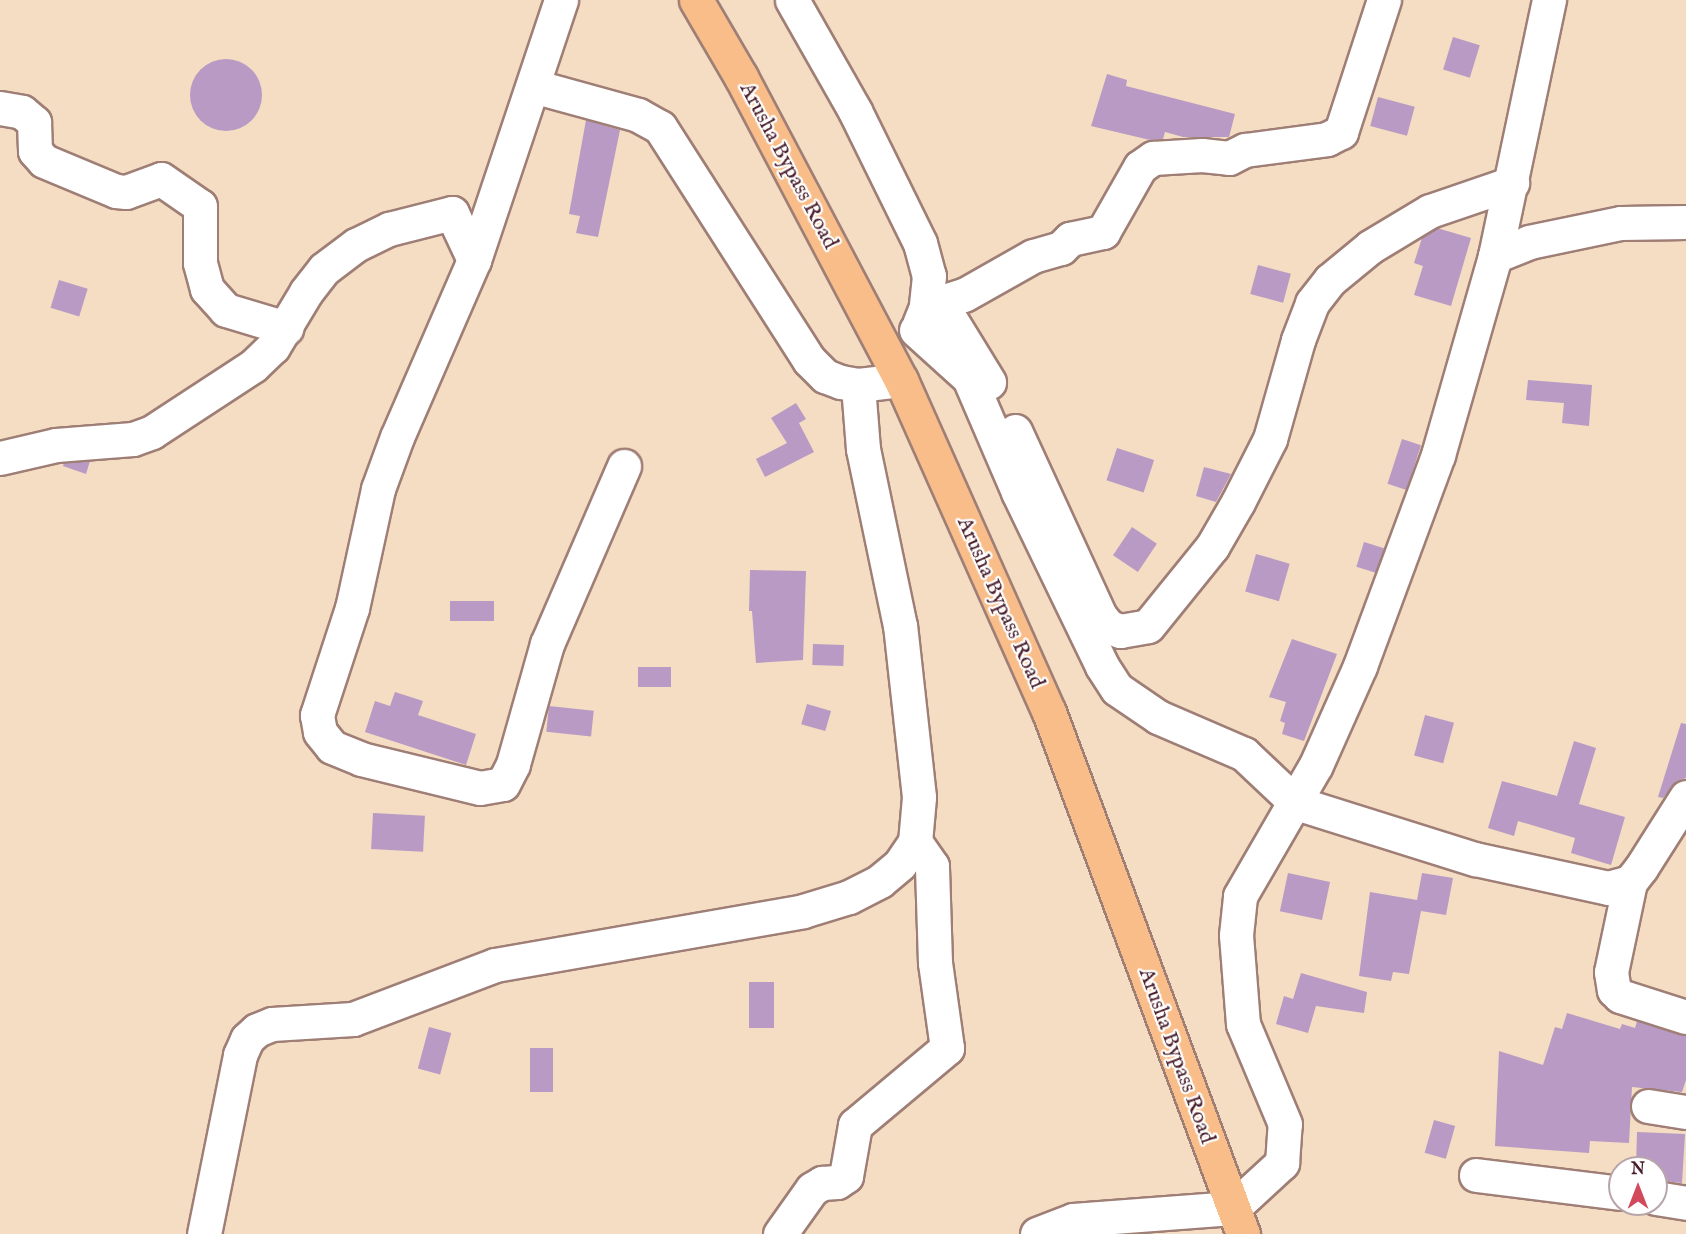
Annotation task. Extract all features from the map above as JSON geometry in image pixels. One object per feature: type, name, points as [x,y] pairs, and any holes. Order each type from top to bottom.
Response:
[{"type":"main road","name":"Arusha Bypass Road","points":[[696,0],[741,77],[894,367],[1049,712],[1238,1221]]},
{"type":"street","points":[[561,0],[474,260],[397,437],[378,489],[352,608],[317,715],[320,732],[332,747],[361,759],[480,788],[503,784],[513,764],[547,644],[624,466]]},
{"type":"street","points":[[533,86],[638,115],[660,127],[809,360],[825,376],[858,385],[894,367],[927,313],[929,276],[920,243],[855,111],[792,0]]},
{"type":"street","points":[[927,313],[1033,256],[1062,248],[1070,239],[1103,232],[1140,167],[1153,158],[1203,155],[1229,158],[1245,150],[1327,139],[1341,132],[1384,0]]},
{"type":"street","points":[[1037,1234],[1073,1220],[1238,1221],[1274,1174],[1286,1154],[1280,1108],[1243,1024],[1237,914],[1251,876],[1296,803],[1360,666],[1400,564],[1438,455],[1495,256],[1549,0]]},
{"type":"street","points":[[0,108],[22,112],[34,122],[35,151],[44,161],[116,191],[126,192],[161,179],[200,206],[200,263],[207,289],[236,315],[264,319],[286,328]]},
{"type":"street","points":[[927,313],[973,353],[1028,457],[1100,616],[1108,626],[1133,631],[1148,626],[1212,546],[1238,502],[1270,439],[1298,340],[1312,303],[1330,280],[1370,247],[1422,215],[1512,183]]},
{"type":"street","points":[[0,458],[56,446],[133,439],[152,432],[253,366],[286,328],[306,292],[324,269],[356,245],[389,229],[452,213],[474,260]]},
{"type":"street","points":[[1495,256],[1529,242],[1621,223],[1686,222]]},
{"type":"street","points":[[927,313],[969,378],[1018,492],[1102,666],[1117,689],[1158,717],[1244,754],[1296,803],[1475,859],[1608,888],[1630,882]]},
{"type":"street","points":[[204,1234],[240,1055],[247,1040],[257,1030],[272,1024],[353,1019],[495,965],[803,911],[849,897],[880,881],[900,864],[915,842],[919,797],[900,626],[863,449],[858,385]]},
{"type":"street","points":[[1686,796],[1630,882],[1611,972],[1614,990],[1620,996],[1686,1017]]},
{"type":"street","points":[[780,1234],[812,1189],[822,1183],[837,1182],[846,1176],[855,1125],[947,1048],[935,963],[932,866],[915,842]]},
{"type":"street","points":[[1648,1106],[1686,1112]]},
{"type":"street","points":[[1476,1175],[1608,1192]]},
{"type":"street","points":[[1668,1200],[1686,1203]]},
{"type":"building","points":[[1453,37],[1480,45],[1470,78],[1443,70]]},
{"type":"building","points":[[226,59],[240,62],[252,69],[259,81],[262,95],[259,109],[252,121],[240,128],[226,131],[212,128],[200,121],[193,109],[190,95],[193,81],[200,69],[212,62]]},
{"type":"building","points":[[1107,74],[1127,80],[1126,86],[1235,114],[1229,137],[1183,137],[1165,132],[1163,139],[1150,140],[1091,126]]},
{"type":"building","points":[[1378,97],[1415,107],[1407,136],[1370,126]]},
{"type":"building","points":[[586,120],[620,130],[598,237],[576,233],[580,216],[569,214]]},
{"type":"building","points":[[1437,228],[1471,238],[1451,306],[1414,295],[1423,266],[1414,263],[1422,238]]},
{"type":"building","points":[[1258,265],[1291,274],[1283,303],[1250,294]]},
{"type":"building","points":[[59,280],[88,289],[79,317],[51,308]]},
{"type":"building","points":[[1528,380],[1592,385],[1589,426],[1562,423],[1564,403],[1526,400]]},
{"type":"building","points":[[796,403],[806,419],[799,423],[814,452],[765,477],[756,459],[787,443],[771,418]]},
{"type":"building","points":[[1402,439],[1421,445],[1406,490],[1387,484]]},
{"type":"building","points":[[1117,448],[1154,460],[1144,492],[1106,480]]},
{"type":"building","points":[[90,461],[86,474],[63,466],[64,463]]},
{"type":"building","points":[[1204,467],[1231,474],[1216,502],[1196,496]]},
{"type":"building","points":[[1132,527],[1157,544],[1138,572],[1113,555]]},
{"type":"building","points":[[1364,542],[1384,548],[1376,573],[1356,567]]},
{"type":"building","points":[[1256,554],[1290,564],[1279,601],[1245,591]]},
{"type":"building","points":[[750,570],[806,571],[803,660],[756,663],[752,611],[749,611]]},
{"type":"building","points":[[450,601],[494,601],[494,621],[450,621]]},
{"type":"building","points":[[1292,639],[1337,654],[1304,741],[1282,734],[1285,723],[1280,721],[1286,702],[1269,697]]},
{"type":"building","points":[[813,644],[844,645],[843,666],[812,665]]},
{"type":"building","points":[[638,667],[671,667],[671,687],[638,687]]},
{"type":"building","points":[[395,692],[423,701],[418,715],[476,734],[466,765],[365,732],[375,701],[390,706]]},
{"type":"building","points":[[807,704],[831,711],[825,731],[801,724]]},
{"type":"building","points":[[549,706],[594,711],[591,737],[546,732]]},
{"type":"building","points":[[1425,715],[1454,723],[1443,763],[1414,756]]},
{"type":"building","points":[[1681,723],[1686,724],[1686,778],[1677,781],[1663,798],[1658,797]]},
{"type":"building","points":[[1574,741],[1596,748],[1579,804],[1625,817],[1611,865],[1571,853],[1575,838],[1518,821],[1514,836],[1488,828],[1502,781],[1557,796]]},
{"type":"building","points":[[373,813],[425,816],[423,852],[371,849]]},
{"type":"building","points":[[1288,873],[1330,882],[1322,920],[1280,911]]},
{"type":"building","points":[[1422,873],[1453,878],[1446,915],[1421,911],[1409,974],[1393,972],[1391,981],[1359,976],[1370,892],[1417,900]]},
{"type":"building","points":[[1301,973],[1367,992],[1364,1013],[1316,1006],[1308,1033],[1276,1024],[1284,996],[1293,999]]},
{"type":"building","points":[[749,982],[774,982],[774,1028],[749,1028]]},
{"type":"building","points":[[1567,1013],[1620,1029],[1622,1024],[1635,1028],[1637,1021],[1686,1035],[1686,1080],[1682,1092],[1632,1087],[1629,1143],[1590,1141],[1589,1153],[1495,1146],[1499,1051],[1543,1065],[1555,1027],[1562,1029]]},
{"type":"building","points":[[429,1027],[451,1033],[440,1074],[418,1069]]},
{"type":"building","points":[[530,1048],[553,1048],[553,1092],[530,1092]]},
{"type":"building","points":[[1434,1120],[1455,1126],[1446,1159],[1425,1153]]},
{"type":"building","points":[[1637,1132],[1685,1134],[1682,1183],[1668,1181],[1668,1156],[1636,1156]]}]
